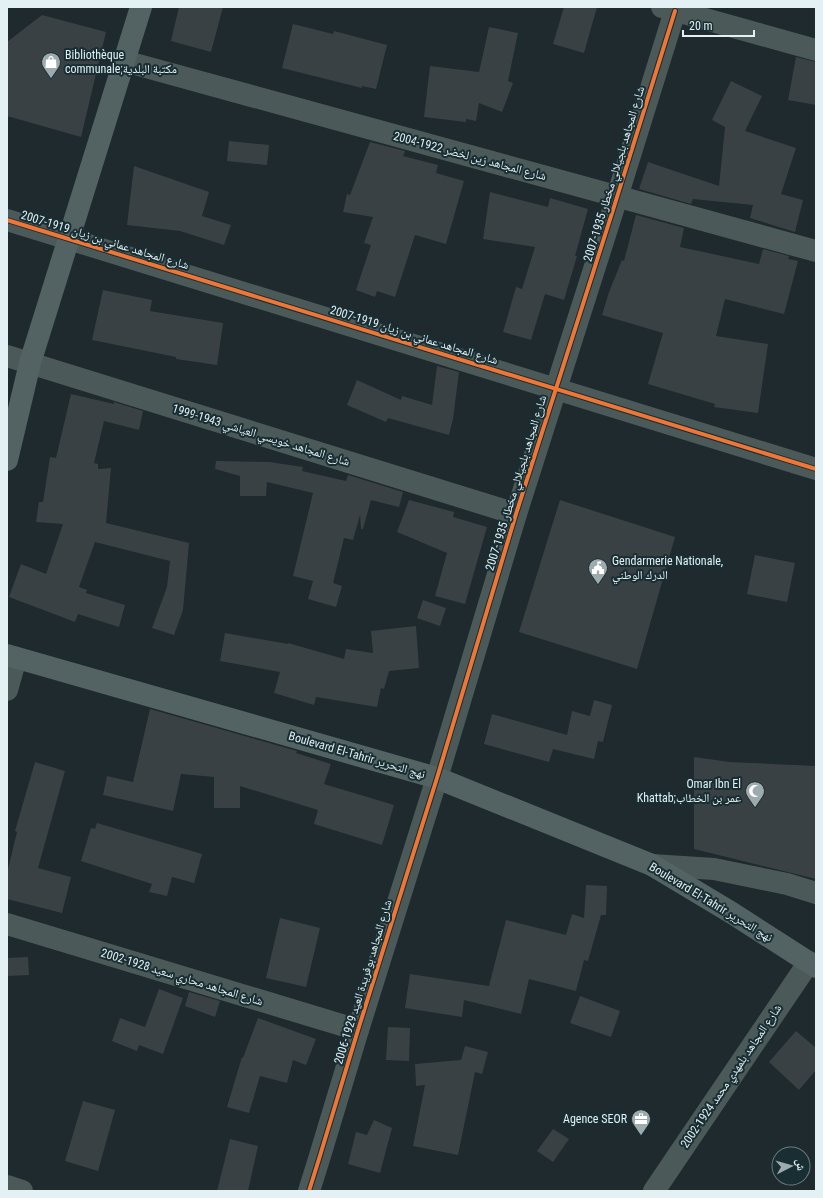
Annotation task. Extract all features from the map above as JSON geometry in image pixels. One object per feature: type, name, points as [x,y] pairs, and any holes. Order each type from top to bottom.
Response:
[{"type":"main road","points":[[7,460],[30,363],[141,7]]},
{"type":"main road","name":"Boulevard El-Tahrir نهج التحرير","points":[[12,656],[436,778],[652,865],[732,913],[812,965]]},
{"type":"street","points":[[668,9],[816,50]]},
{"type":"street","name":"شارع المجاهد بلجيلالي مخطار 1935-2007","points":[[436,778],[516,514],[617,196],[668,9]]},
{"type":"street","name":"شارع المجاهد زين لخضر 1922-2004","points":[[124,61],[816,251]]},
{"type":"street","name":"شارع المجاهد عماني بن زيان 1919-2007","points":[[7,220],[816,469]]},
{"type":"street","name":"شارع المجاهد خويسي العياشي 1943-1999","points":[[7,356],[516,514]]},
{"type":"street","points":[[7,690],[12,656]]},
{"type":"street","name":"شارع المجاهد بوفريدة العيد 1929-2006","points":[[308,1191],[320,1159],[358,1030],[436,778]]},
{"type":"street","points":[[652,865],[714,869],[787,884],[816,893]]},
{"type":"street","name":"شارع المجاهد محاري سعيد 1928-2002","points":[[7,924],[358,1030]]},
{"type":"street","name":"شارع المجاهد بلمهدي محمد 1924-2002","points":[[654,1191],[812,965]]},
{"type":"street","points":[[7,1186],[22,1191]]},
{"type":"building","points":[[179,7],[223,7],[211,52],[171,41]]},
{"type":"building","points":[[564,7],[597,7],[584,53],[553,44]]},
{"type":"building","name":"Bibliothèque communale;مكتبة البلدية","points":[[42,15],[106,32],[81,137],[7,116],[7,42]]},
{"type":"building","points":[[293,24],[333,34],[334,31],[387,45],[376,89],[362,86],[362,88],[282,68]]},
{"type":"building","points":[[489,27],[518,33],[508,81],[513,83],[502,112],[479,103],[476,121],[466,119],[466,122],[424,117],[430,66],[479,72]]},
{"type":"building","points":[[796,57],[816,62],[816,105],[788,100]]},
{"type":"building","points":[[731,81],[762,96],[745,131],[796,148],[781,194],[803,200],[795,232],[750,218],[753,205],[693,199],[691,204],[639,189],[648,162],[719,186],[725,127],[712,120]]},
{"type":"building","points":[[229,141],[269,145],[267,165],[227,161]]},
{"type":"building","points":[[370,142],[405,151],[403,156],[438,165],[436,173],[464,181],[446,244],[415,235],[395,297],[377,291],[375,297],[356,290],[371,245],[364,243],[373,217],[343,212],[347,194],[350,195]]},
{"type":"building","points":[[134,166],[209,192],[202,216],[231,225],[224,245],[180,231],[127,225]]},
{"type":"building","points":[[490,192],[548,207],[550,198],[588,209],[575,256],[577,256],[564,300],[545,294],[531,340],[503,332],[516,287],[522,289],[535,247],[483,239]]},
{"type":"building","points":[[636,215],[684,228],[680,247],[759,264],[763,249],[789,256],[788,259],[798,261],[784,314],[725,299],[716,336],[768,344],[758,413],[714,407],[715,404],[648,384],[663,333],[602,315],[609,292],[622,260],[624,261]]},
{"type":"building","points":[[103,290],[152,300],[150,311],[223,323],[217,365],[176,359],[176,357],[92,340]]},
{"type":"building","points":[[437,366],[459,372],[453,419],[449,435],[388,418],[386,422],[347,405],[357,380],[401,400],[402,396],[432,405]]},
{"type":"building","points":[[71,394],[114,404],[114,402],[143,411],[139,430],[104,421],[94,463],[98,464],[98,469],[111,468],[106,523],[189,543],[183,610],[174,635],[152,628],[167,587],[170,561],[95,542],[79,587],[87,590],[86,593],[125,605],[119,627],[78,614],[75,622],[9,597],[21,564],[46,574],[63,524],[36,522],[39,502],[43,502],[50,457],[56,458]]},
{"type":"building","points":[[216,461],[269,462],[303,467],[302,471],[346,481],[348,475],[403,492],[399,507],[371,500],[363,529],[361,529],[360,515],[353,540],[344,538],[333,583],[342,586],[336,607],[308,599],[313,581],[293,576],[313,493],[267,482],[266,496],[240,496],[240,476],[215,469]]},
{"type":"building","points":[[409,500],[454,512],[453,517],[487,527],[465,604],[435,596],[447,553],[397,532]]},
{"type":"building","name":"Gendarmerie Nationale, الدرك الوطني","points":[[560,500],[675,537],[637,669],[519,632]]},
{"type":"building","points":[[755,555],[795,563],[787,602],[747,594]]},
{"type":"building","points":[[423,600],[446,608],[440,626],[417,618]]},
{"type":"building","points":[[416,626],[419,668],[389,671],[384,689],[381,688],[377,707],[316,697],[314,705],[274,693],[280,672],[220,661],[225,633],[288,643],[344,659],[346,649],[373,653],[371,631]]},
{"type":"building","points":[[594,700],[612,705],[603,742],[598,741],[594,759],[553,749],[549,762],[484,744],[492,714],[567,735],[572,711],[590,716]]},
{"type":"building","points":[[150,709],[297,751],[296,753],[331,764],[324,784],[394,805],[382,845],[314,824],[318,810],[240,786],[240,808],[214,808],[214,777],[181,774],[173,811],[103,795],[107,776],[133,782]]},
{"type":"building","name":"Omar Ibn El Khattab;عمر بن الخطاب","points":[[694,757],[730,762],[816,766],[816,879],[694,849]]},
{"type":"building","points":[[35,762],[65,771],[38,868],[71,877],[62,913],[7,899],[7,873],[17,832],[15,831]]},
{"type":"building","points":[[97,823],[202,854],[194,883],[172,877],[167,896],[149,892],[152,884],[81,861],[91,828],[95,829]]},
{"type":"building","points":[[586,885],[607,886],[606,915],[601,915],[588,961],[584,960],[576,991],[529,979],[521,1014],[464,1000],[462,1017],[405,1008],[410,974],[489,986],[506,920],[566,935],[572,914],[584,918]]},
{"type":"building","points":[[280,918],[320,928],[306,987],[266,978]]},
{"type":"building","points":[[28,957],[29,975],[7,976],[7,958]]},
{"type":"building","points":[[159,989],[183,998],[163,1054],[139,1045],[137,1051],[112,1041],[120,1018],[145,1027]]},
{"type":"building","points":[[189,992],[220,1001],[215,1017],[185,1006]]},
{"type":"building","points":[[580,996],[620,1011],[611,1037],[570,1023]]},
{"type":"building","points":[[258,1018],[316,1039],[306,1065],[293,1060],[287,1083],[260,1076],[249,1113],[227,1107],[242,1057],[243,1058]]},
{"type":"building","points":[[388,1027],[410,1028],[409,1061],[386,1060]]},
{"type":"building","points":[[796,1031],[816,1048],[816,1070],[799,1090],[769,1062]]},
{"type":"building","points":[[465,1046],[488,1052],[482,1074],[475,1072],[458,1155],[413,1146],[425,1085],[416,1086],[415,1064],[461,1060]]},
{"type":"building","points":[[83,1101],[115,1110],[98,1171],[65,1161]]},
{"type":"building","points":[[374,1120],[392,1128],[380,1173],[348,1164],[356,1132],[367,1135]]},
{"type":"building","points":[[553,1129],[569,1139],[553,1162],[537,1151]]},
{"type":"building","points":[[230,1139],[258,1146],[248,1191],[217,1191]]},
{"type":"cycle path","points":[[309,1191],[437,778],[516,514],[675,11]]},
{"type":"cycle path","points":[[7,220],[816,469]]},
{"type":"place","name":"Bibliothèque communale;مكتبة البلدية","points":[[51,79]]},
{"type":"place","name":"Gendarmerie Nationale, الدرك الوطني","points":[[598,585]]},
{"type":"place","name":"Omar Ibn El Khattab;عمر بن الخطاب","points":[[755,808]]},
{"type":"place","name":"Agence SEOR","points":[[641,1136]]}]
